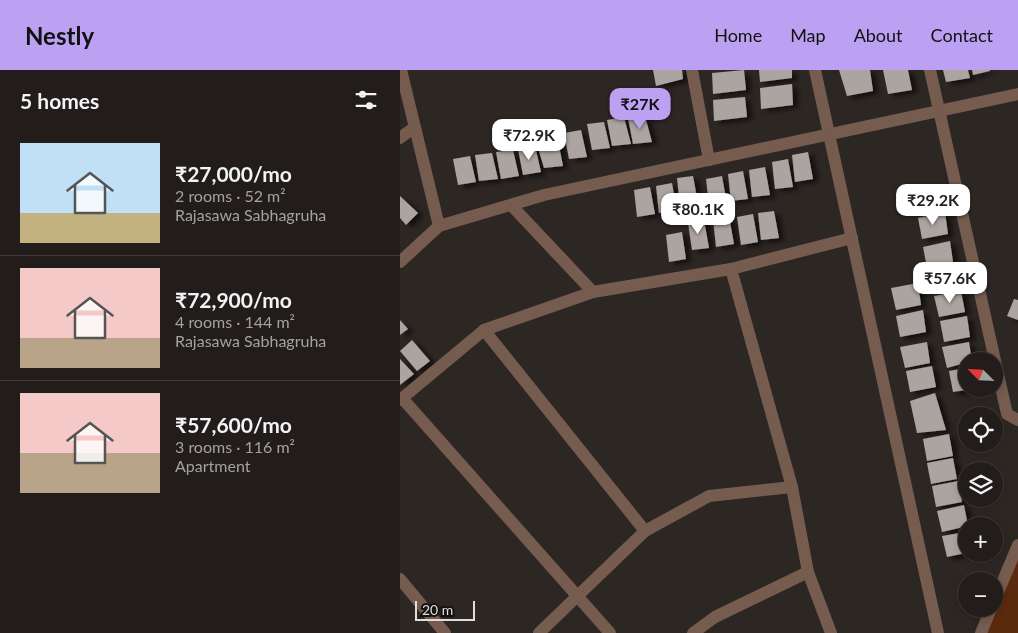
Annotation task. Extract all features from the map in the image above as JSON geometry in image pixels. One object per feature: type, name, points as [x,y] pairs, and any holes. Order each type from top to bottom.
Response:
[{"type":"street","points":[[401,70],[439,226]]},
{"type":"street","points":[[692,70],[709,160]]},
{"type":"street","points":[[815,70],[938,633]]},
{"type":"street","points":[[930,70],[1007,414],[1018,420]]},
{"type":"street","points":[[400,262],[439,226],[544,196],[1018,94]]},
{"type":"street","points":[[400,138],[414,127]]},
{"type":"street","points":[[512,206],[592,292]]},
{"type":"street","points":[[610,633],[401,399],[484,330],[592,292],[731,269],[852,238]]},
{"type":"street","points":[[731,269],[792,488],[808,572],[831,633]]},
{"type":"street","points":[[484,330],[645,531]]},
{"type":"street","points":[[539,633],[645,531],[709,496],[792,488]]},
{"type":"street","points":[[1003,581],[1018,545]]},
{"type":"street","points":[[693,633],[715,617],[808,572]]},
{"type":"street","points":[[400,579],[445,633]]},
{"type":"street","points":[[981,633],[988,617]]},
{"type":"shaded area","points":[[1018,545],[1018,633],[981,633],[988,617],[1003,617],[1003,581]]},
{"type":"building","points":[[653,70],[682,70],[683,79],[656,86]]},
{"type":"building","points":[[744,70],[746,90],[713,94],[712,73]]},
{"type":"building","points":[[759,70],[792,70],[792,78],[760,82]]},
{"type":"building","points":[[839,70],[870,70],[873,91],[847,96]]},
{"type":"building","points":[[883,70],[908,70],[912,90],[888,94]]},
{"type":"building","points":[[943,70],[968,70],[970,78],[946,82]]},
{"type":"building","points":[[972,70],[990,70],[990,71],[973,75]]},
{"type":"building","points":[[792,84],[793,105],[761,109],[760,88]]},
{"type":"building","points":[[745,97],[747,117],[714,121],[713,100]]},
{"type":"building","points":[[645,116],[652,142],[633,144],[628,118]]},
{"type":"building","points":[[624,117],[631,144],[612,146],[607,120]]},
{"type":"building","points":[[604,122],[610,148],[592,150],[587,124]]},
{"type":"building","points":[[555,125],[563,166],[544,168],[533,131]]},
{"type":"building","points":[[581,130],[587,157],[569,159],[564,133]]},
{"type":"building","points":[[535,146],[541,172],[523,175],[518,149]]},
{"type":"building","points":[[513,150],[519,176],[501,179],[496,152]]},
{"type":"building","points":[[808,152],[813,179],[795,182],[792,155]]},
{"type":"building","points":[[492,153],[498,179],[479,181],[475,155]]},
{"type":"building","points":[[470,156],[476,182],[458,185],[453,159]]},
{"type":"building","points":[[788,159],[793,187],[775,189],[772,162]]},
{"type":"building","points":[[765,167],[770,195],[752,197],[749,170]]},
{"type":"building","points":[[743,171],[748,199],[731,201],[728,174]]},
{"type":"building","points":[[693,176],[698,203],[680,206],[677,178]]},
{"type":"building","points":[[722,176],[727,204],[709,206],[706,179]]},
{"type":"building","points":[[672,183],[677,211],[659,213],[656,186]]},
{"type":"building","points":[[650,187],[655,214],[637,217],[634,190]]},
{"type":"building","points":[[400,196],[418,213],[406,225],[400,218]]},
{"type":"building","points":[[774,211],[779,238],[761,240],[758,213]]},
{"type":"building","points":[[945,212],[948,234],[922,239],[918,218]]},
{"type":"building","points":[[753,214],[758,242],[741,245],[737,217]]},
{"type":"building","points":[[729,216],[734,244],[716,247],[713,219]]},
{"type":"building","points":[[704,220],[709,248],[692,250],[688,223]]},
{"type":"building","points":[[682,232],[686,259],[669,262],[666,235]]},
{"type":"building","points":[[950,241],[953,262],[927,268],[923,247]]},
{"type":"building","points":[[957,268],[960,289],[934,294],[930,273]]},
{"type":"building","points":[[918,283],[921,305],[896,310],[891,288]]},
{"type":"building","points":[[961,291],[965,312],[939,317],[934,296]]},
{"type":"building","points":[[1014,299],[1018,300],[1018,320],[1007,316]]},
{"type":"building","points":[[923,310],[926,332],[900,337],[896,316]]},
{"type":"building","points":[[967,316],[970,337],[944,342],[940,321]]},
{"type":"building","points":[[400,320],[408,329],[400,335]]},
{"type":"building","points":[[412,340],[430,361],[417,371],[400,351]]},
{"type":"building","points":[[927,342],[930,363],[905,368],[900,347]]},
{"type":"building","points":[[969,342],[971,352],[958,352],[958,365],[947,368],[942,347]]},
{"type":"building","points":[[400,359],[414,374],[400,385]]},
{"type":"building","points":[[932,366],[936,387],[910,392],[906,371]]},
{"type":"building","points":[[958,369],[958,391],[953,392],[949,371]]},
{"type":"building","points":[[935,393],[946,430],[917,433],[910,401]]},
{"type":"building","points":[[949,434],[953,456],[927,461],[923,439]]},
{"type":"building","points":[[953,458],[957,479],[931,484],[927,463]]},
{"type":"building","points":[[958,481],[958,503],[936,507],[932,486]]},
{"type":"building","points":[[958,506],[964,507],[966,517],[958,517],[958,528],[942,532],[937,511]]},
{"type":"building","points":[[958,533],[958,555],[947,557],[942,536]]}]
